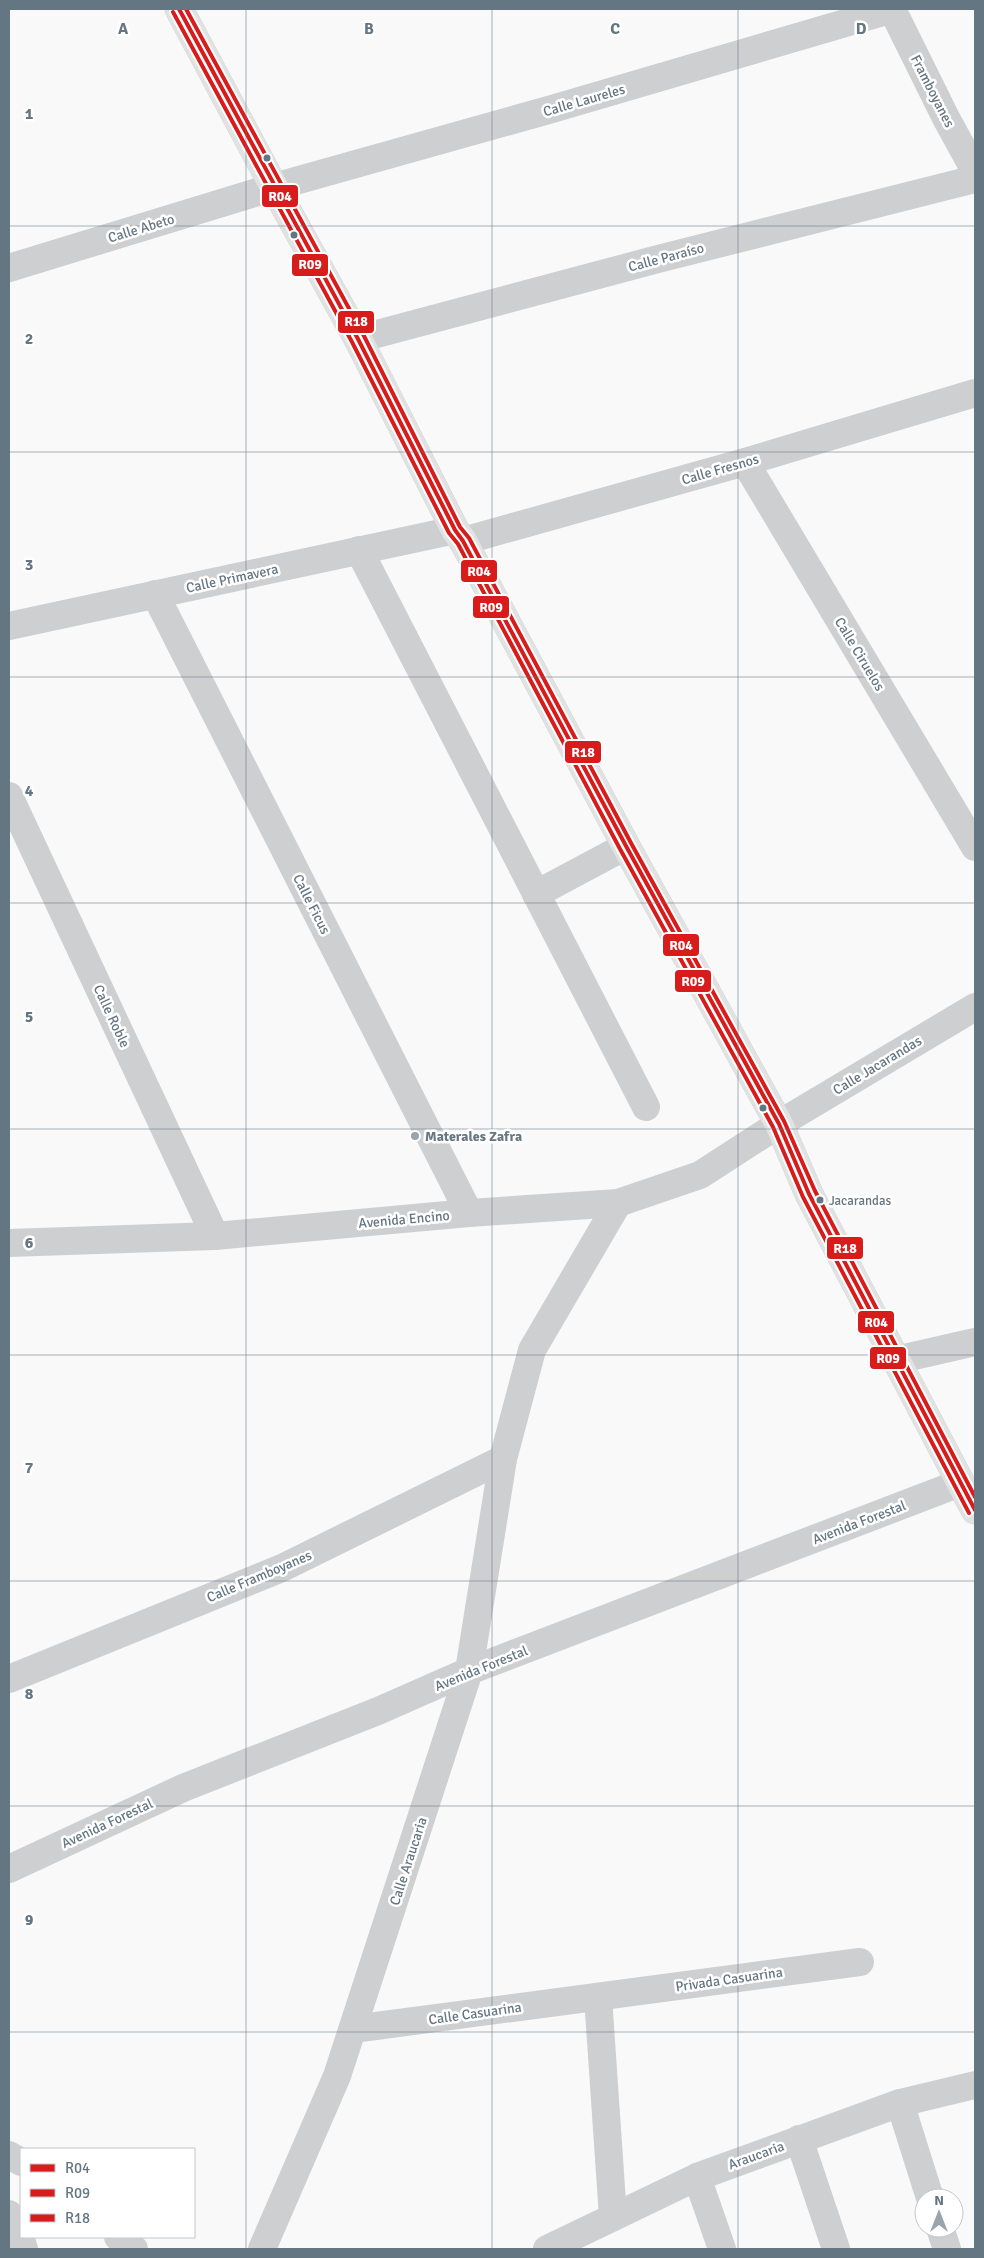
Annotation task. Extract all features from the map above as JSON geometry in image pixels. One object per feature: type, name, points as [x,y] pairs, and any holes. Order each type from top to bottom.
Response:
[{"type":"main road","points":[[179,9],[358,340],[459,536],[779,1124],[808,1194],[975,1510]]},
{"type":"street","name":"Calle Laureles","points":[[274,187],[552,109],[892,9]]},
{"type":"street","name":"Framboyanes","points":[[892,9],[946,118],[975,171]]},
{"type":"street","name":"Calle Paraíso","points":[[358,340],[658,259],[975,179]]},
{"type":"street","name":"Calle Abeto","points":[[9,268],[274,187]]},
{"type":"street","name":"Calle Fresnos","points":[[459,536],[745,462],[975,393]]},
{"type":"street","name":"Calle Ciruelos","points":[[745,462],[975,847]]},
{"type":"street","name":"Calle Primavera","points":[[9,626],[359,550],[459,536]]},
{"type":"street","points":[[359,550],[646,1107]]},
{"type":"street","name":"Calle Ficus","points":[[155,594],[470,1213]]},
{"type":"street","name":"Calle Roble","points":[[9,796],[215,1236]]},
{"type":"street","points":[[536,894],[626,846]]},
{"type":"street","name":"Calle Jacarandas","points":[[779,1124],[975,1007]]},
{"type":"street","name":"Avenida Encino","points":[[10,1241],[215,1236],[470,1213],[618,1203],[700,1175],[779,1124]]},
{"type":"street","name":"Calle Araucaria","points":[[262,2249],[337,2076],[470,1671],[502,1459],[532,1350],[618,1203]]},
{"type":"street","points":[[896,1360],[975,1342]]},
{"type":"street","name":"Calle Framboyanes","points":[[9,1679],[282,1568],[502,1459]]},
{"type":"street","name":"Avenida Forestal","points":[[9,1868],[183,1788],[470,1671],[960,1483]]},
{"type":"street","name":"Privada Casuarina","points":[[598,1997],[860,1962]]},
{"type":"street","points":[[598,1997],[613,2217]]},
{"type":"street","name":"Calle Casuarina","points":[[353,2029],[598,1997]]},
{"type":"street","name":"Araucaria","points":[[547,2249],[697,2177],[900,2103],[975,2085]]},
{"type":"street","points":[[900,2103],[927,2188]]},
{"type":"street","points":[[799,2139],[836,2249]]},
{"type":"street","points":[[9,2155],[20,2161]]},
{"type":"street","points":[[697,2177],[722,2249]]},
{"type":"street","points":[[9,2214],[20,2236]]},
{"type":"street","points":[[119,2238],[134,2249]]},
{"type":"transit line","name":"R04","points":[[179,9],[358,339],[455,530],[463,541],[626,846],[779,1124],[809,1194],[975,1510]]},
{"type":"transit line","name":"R18","points":[[186,9],[364,336],[460,527],[469,538],[631,843],[784,1121],[815,1191],[975,1497]]},
{"type":"transit line","name":"R09","points":[[173,12],[352,342],[449,533],[458,544],[620,849],[773,1127],[803,1197],[969,1513]]},
{"type":"place","name":"Materales Zafra","points":[[415,1136]]},
{"type":"place","name":"Jacarandas","points":[[820,1200]]}]
